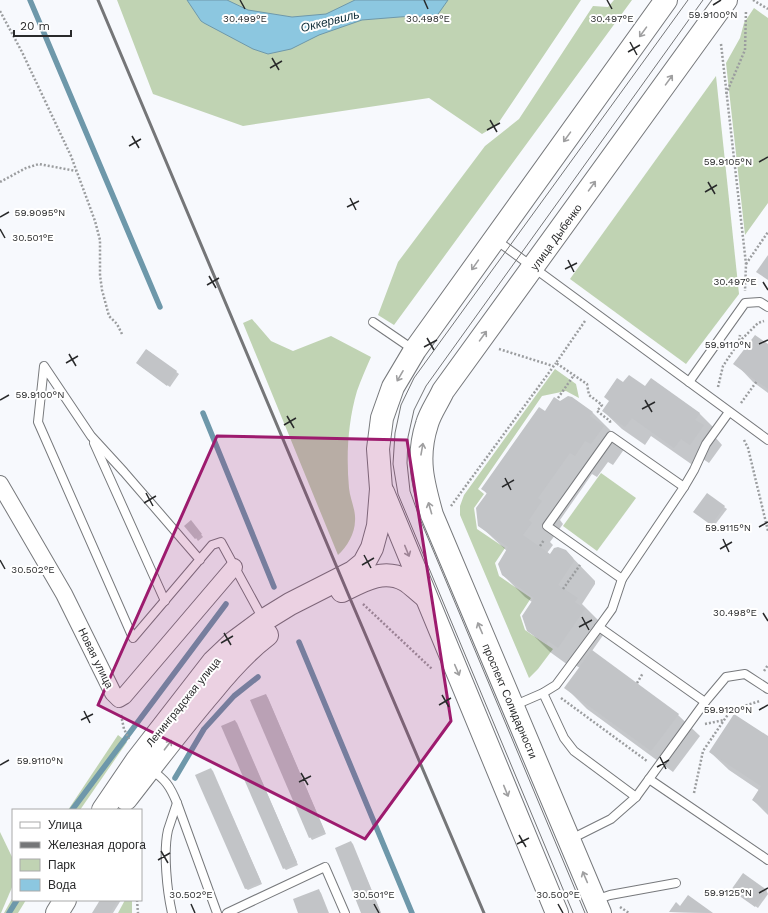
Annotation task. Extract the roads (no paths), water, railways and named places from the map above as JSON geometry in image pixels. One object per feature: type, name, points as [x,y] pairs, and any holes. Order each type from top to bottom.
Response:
[{"type":"main road","points":[[365,571],[378,526],[381,489],[378,449],[382,418],[393,387],[415,350],[494,238],[666,0]]},
{"type":"main road","name":"улица Дыбенко","points":[[424,487],[420,454],[427,423],[443,391],[726,0]]},
{"type":"main road","name":"проспект Солидарности","points":[[424,487],[432,515],[597,907]]},
{"type":"main road","points":[[381,489],[557,913]]},
{"type":"main road","name":"Ленинградская улица","points":[[104,809],[139,756],[213,662],[234,643],[268,626],[302,612],[365,571],[384,574],[405,580],[425,596]]},
{"type":"main road","name":"Ленинградская улица","points":[[120,809],[139,756]]},
{"type":"main road","points":[[41,913],[47,901]]},
{"type":"main road","points":[[57,913],[64,901]]},
{"type":"street","name":"Новая улица","points":[[0,484],[64,594],[113,693],[119,699],[124,696],[234,567]]},
{"type":"lane","points":[[494,238],[768,440]]},
{"type":"lane","points":[[688,382],[745,303],[760,302],[768,307]]},
{"type":"lane","points":[[373,322],[415,350]]},
{"type":"lane","points":[[200,560],[91,436],[44,366],[38,422],[134,638],[200,560],[212,545],[221,542],[268,626]]},
{"type":"lane","points":[[512,706],[556,685],[612,609],[622,580],[684,487],[706,444],[731,413]]},
{"type":"lane","points":[[91,436],[165,601]]},
{"type":"lane","points":[[622,580],[547,526],[612,436],[684,487]]},
{"type":"lane","points":[[599,627],[705,702]]},
{"type":"lane","points":[[569,840],[611,819],[636,796],[705,702],[726,677],[745,674],[768,689]]},
{"type":"lane","points":[[546,691],[564,738],[574,751],[636,796]]},
{"type":"lane","points":[[139,756],[170,787],[217,913]]},
{"type":"lane","points":[[649,779],[768,860]]},
{"type":"lane","points":[[172,913],[169,900],[166,851],[168,831],[177,803]]},
{"type":"lane","points":[[227,913],[325,867],[345,913]]},
{"type":"lane","points":[[597,907],[610,895],[676,883]]},
{"type":"water","name":"Оккервиль","points":[[187,0],[227,0],[248,10],[292,17],[326,14],[355,0],[448,0],[436,17],[412,16],[362,20],[319,35],[291,49],[268,54],[253,49],[201,21]]},
{"type":"waterway","points":[[30,0],[160,307]]},
{"type":"waterway","points":[[203,413],[274,587]]},
{"type":"waterway","points":[[73,809],[226,604]]},
{"type":"waterway","points":[[299,642],[412,913]]},
{"type":"waterway","points":[[175,778],[204,729],[234,696],[258,677]]},
{"type":"waterway","points":[[9,913],[16,901]]},
{"type":"tram line","points":[[573,913],[398,494],[393,464],[395,433],[401,405],[414,378],[688,0]]},
{"type":"tram line","points":[[585,913],[420,519],[410,491],[407,463],[408,437],[414,410],[426,386],[703,0]]},
{"type":"railway","points":[[98,0],[484,913]]}]
